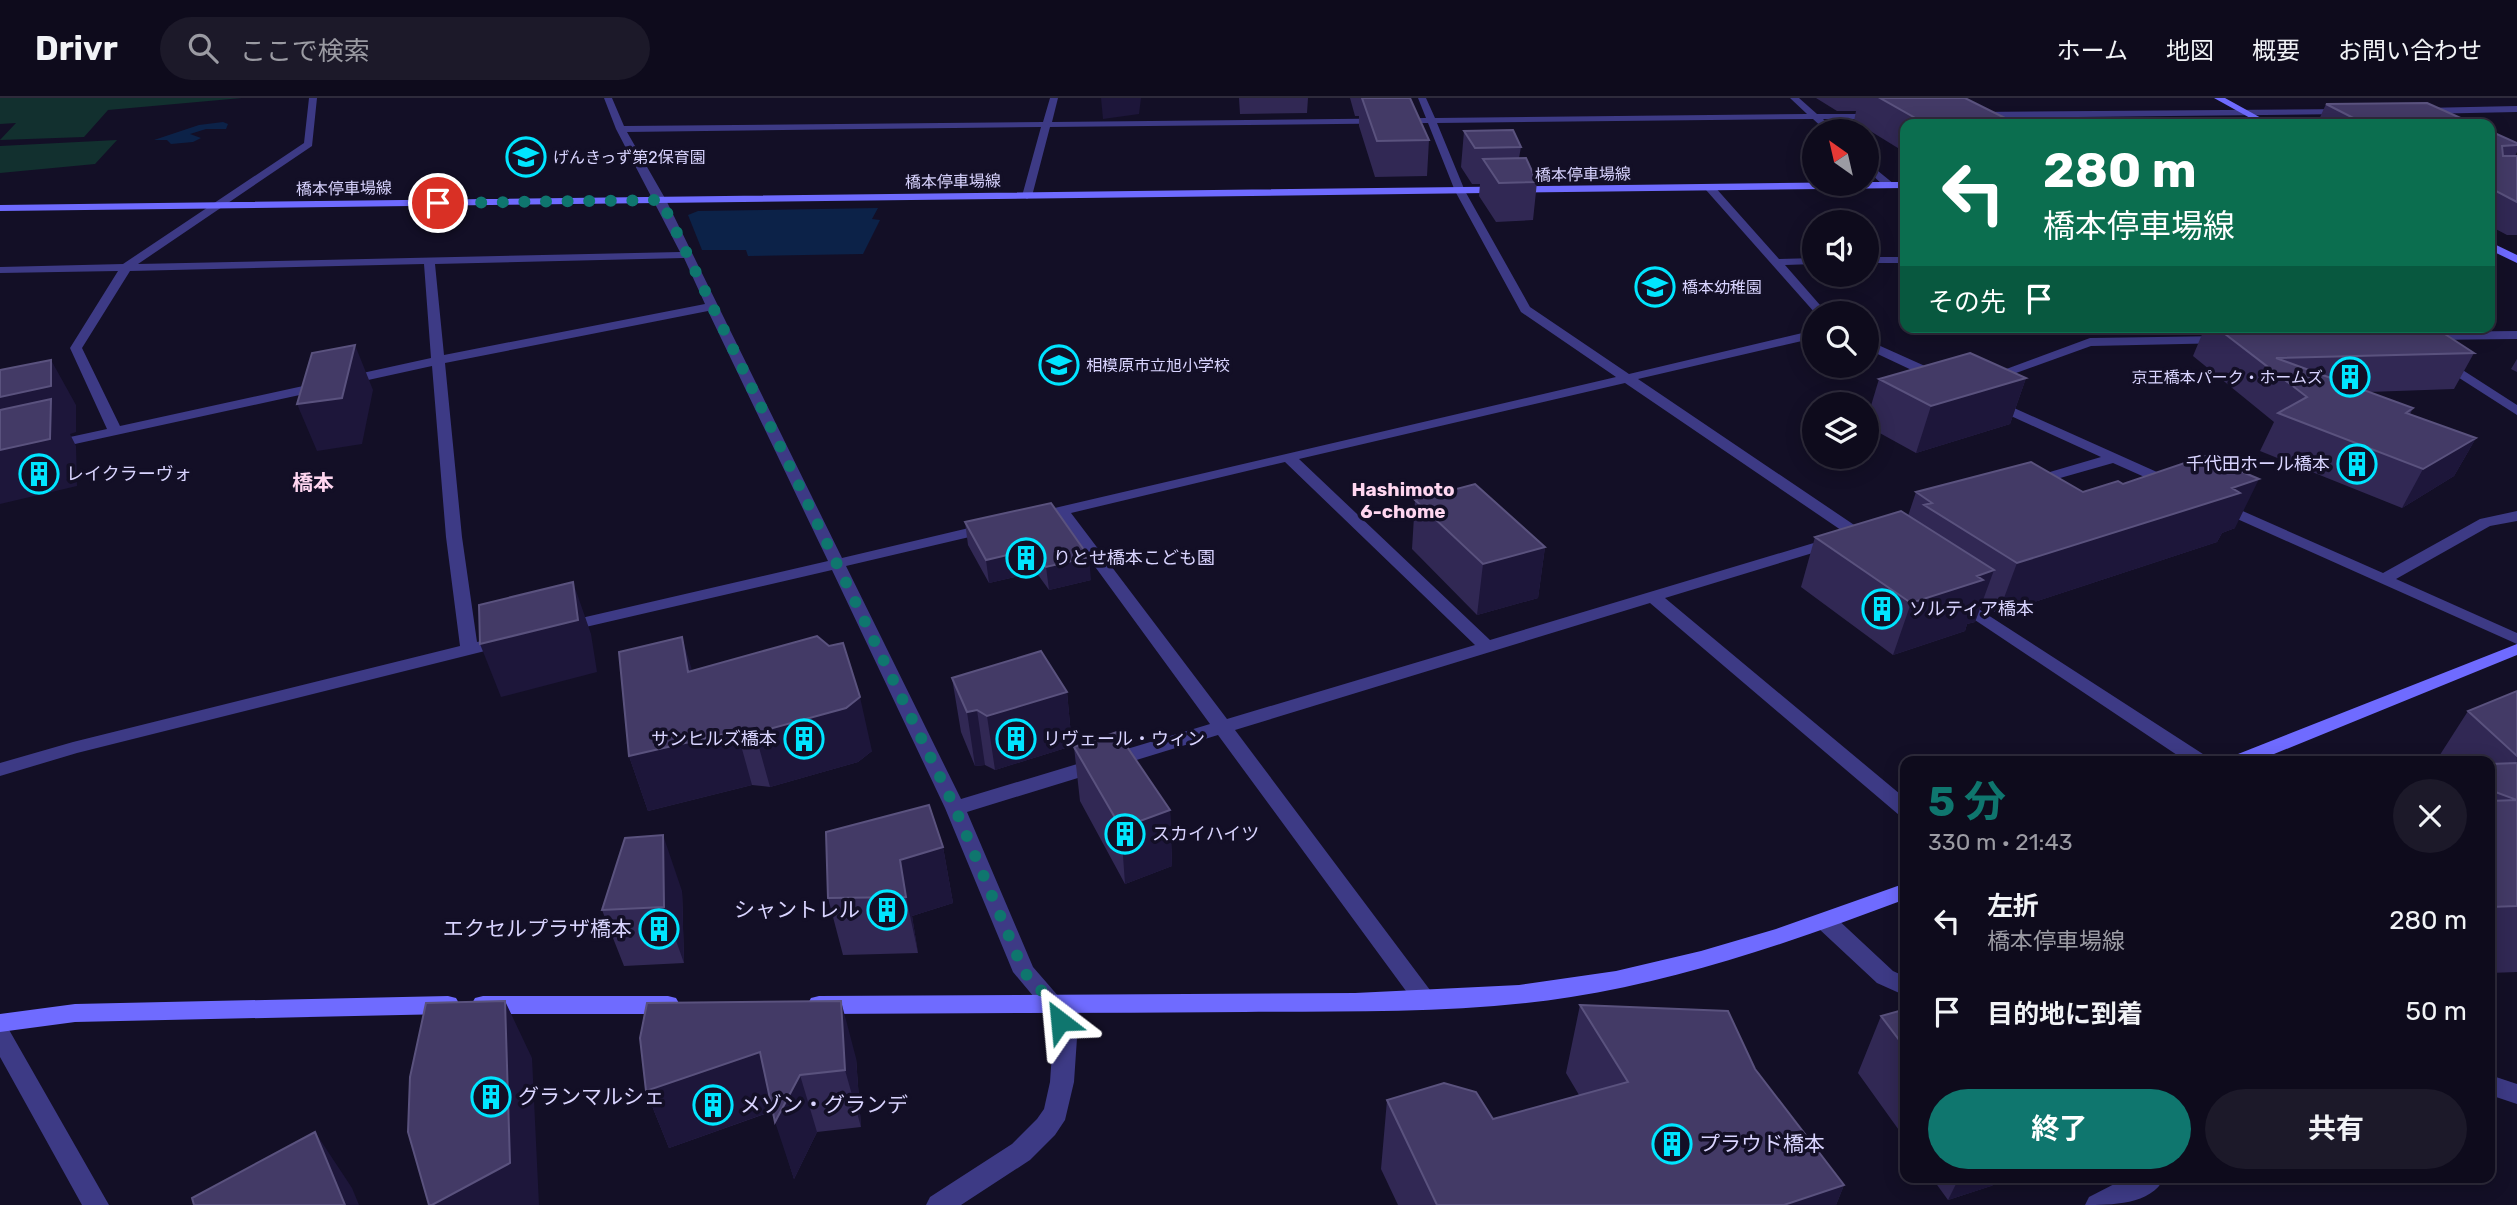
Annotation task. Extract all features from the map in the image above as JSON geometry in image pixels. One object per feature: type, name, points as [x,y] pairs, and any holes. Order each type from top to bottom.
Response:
[{"type":"main road","points":[[2218,98],[2257,119]]},
{"type":"main road","name":"橋本停車場線","points":[[0,208],[1900,185]]},
{"type":"main road","points":[[2495,248],[2517,260]]},
{"type":"main road","points":[[2252,756],[2517,649]]},
{"type":"main road","points":[[800,1005],[1425,1000],[1572,988],[1649,974],[1727,954],[1826,922],[1900,893]]},
{"type":"main road","points":[[0,1023],[75,1013],[190,1009],[690,1005]]},
{"type":"street","points":[[116,430],[75,351],[127,266],[309,144],[313,98]]},
{"type":"street","points":[[608,98],[621,129],[661,200],[713,306],[955,808],[1024,972],[1055,1005],[1065,1038],[1056,1112],[1046,1127],[1021,1152],[939,1205]]},
{"type":"street","points":[[1027,196],[1054,98]]},
{"type":"street","points":[[1422,98],[1460,191],[1525,309],[1880,549]]},
{"type":"street","points":[[1794,98],[1817,119]]},
{"type":"street","points":[[2408,111],[2517,109]]},
{"type":"street","points":[[1965,115],[2356,111]]},
{"type":"street","points":[[621,129],[1883,116]]},
{"type":"street","points":[[1880,177],[1890,186]]},
{"type":"street","points":[[1710,188],[1810,301]]},
{"type":"street","points":[[0,270],[688,255]]},
{"type":"street","points":[[429,259],[454,537],[469,649]]},
{"type":"street","points":[[1879,260],[1900,260]]},
{"type":"street","points":[[1775,262],[1802,261]]},
{"type":"street","points":[[38,447],[440,360],[713,306]]},
{"type":"street","points":[[2517,335],[2405,336],[2517,411]]},
{"type":"street","points":[[548,631],[1802,337]]},
{"type":"street","points":[[2186,491],[2113,458],[1975,388],[2090,342],[2244,339]]},
{"type":"street","points":[[1879,349],[1950,382]]},
{"type":"street","points":[[1288,457],[1488,647]]},
{"type":"street","points":[[2024,485],[2113,458]]},
{"type":"street","points":[[2210,502],[2517,639]]},
{"type":"street","points":[[1062,511],[1425,1000]]},
{"type":"street","points":[[2384,579],[2485,522],[2517,516]]},
{"type":"street","points":[[955,808],[1883,527]]},
{"type":"street","points":[[1947,594],[2191,756]]},
{"type":"street","points":[[1653,597],[1900,805]]},
{"type":"street","points":[[0,770],[74,748],[522,637]]},
{"type":"street","points":[[1826,922],[1878,971],[1900,984]]},
{"type":"street","points":[[0,1035],[96,1205]]},
{"type":"street","points":[[2495,1087],[2517,1094]]},
{"type":"street","points":[[2098,1205],[2141,1183]]},
{"type":"green space","points":[[0,98],[242,98],[108,110],[84,137],[0,140],[16,123],[0,124]]},
{"type":"green space","points":[[117,140],[95,164],[0,173],[0,146]]},
{"type":"water","points":[[223,122],[228,124],[226,129],[206,129],[190,134],[201,138],[193,142],[171,144],[167,140],[154,140],[199,125]]},
{"type":"water","points":[[878,208],[872,219],[880,220],[863,254],[748,256],[746,250],[702,250],[688,215],[698,211]]},
{"type":"building","points":[[1362,98],[1410,98],[1429,140],[1377,141]]},
{"type":"building","points":[[1880,98],[1965,98],[2007,119],[1917,119]]},
{"type":"building","points":[[2427,103],[2463,119],[2355,119],[2326,104]]},
{"type":"building","points":[[1513,130],[1521,147],[1475,148],[1464,131]]},
{"type":"building","points":[[2495,133],[2517,143],[2502,146],[2503,156],[2517,156],[2517,202],[2495,191]]},
{"type":"building","points":[[1526,158],[1537,182],[1499,183],[1483,159]]},
{"type":"building","points":[[2224,333],[2443,333],[2474,353],[2276,358],[2413,408],[2406,413],[2476,438],[2423,469],[2278,413],[2307,397]]},
{"type":"building","points":[[355,345],[342,398],[297,404],[312,353]]},
{"type":"building","points":[[1970,353],[2026,378],[1931,406],[1879,379]]},
{"type":"building","points":[[51,360],[51,386],[0,397],[0,370]]},
{"type":"building","points":[[51,399],[50,439],[0,450],[0,410]]},
{"type":"building","points":[[2205,456],[2259,479],[2232,488],[2240,493],[2017,563],[1924,505],[1932,503],[1916,492],[2031,462],[2083,492],[2118,481],[2123,484]]},
{"type":"building","points":[[1475,484],[1545,547],[1483,564],[1415,500]]},
{"type":"building","points":[[1051,503],[1089,557],[1046,567],[1033,549],[986,560],[965,522]]},
{"type":"building","points":[[1901,511],[1994,570],[1977,576],[1983,580],[1911,603],[1815,537]]},
{"type":"building","points":[[573,582],[578,620],[480,644],[479,605]]},
{"type":"building","points":[[817,636],[829,646],[843,643],[860,697],[846,708],[755,733],[737,731],[629,756],[619,652],[682,637],[688,672]]},
{"type":"building","points":[[1041,651],[1067,692],[987,716],[977,710],[967,712],[952,678]]},
{"type":"building","points":[[2517,691],[2517,756],[2468,711]]},
{"type":"building","points":[[1117,732],[1170,810],[1121,828],[1074,747]]},
{"type":"building","points":[[2517,763],[2517,800],[2495,792],[2495,764]]},
{"type":"building","points":[[2517,800],[2517,906],[2495,907],[2495,801]]},
{"type":"building","points":[[929,805],[943,847],[900,860],[906,897],[828,898],[826,832]]},
{"type":"building","points":[[663,835],[664,907],[602,910],[625,838]]},
{"type":"building","points":[[505,1001],[510,1163],[429,1205],[408,1132],[410,1077],[426,1003]]},
{"type":"building","points":[[841,1001],[845,1070],[800,1075],[775,1122],[760,1052],[646,1091],[640,1038],[647,1003]]},
{"type":"building","points":[[1580,1005],[1728,1011],[1755,1069],[1844,1185],[1784,1205],[1437,1205],[1387,1100],[1444,1083],[1476,1092],[1493,1119],[1628,1082]]},
{"type":"building","points":[[1900,1011],[1900,1041],[1881,1016]]},
{"type":"building","points":[[315,1132],[345,1205],[194,1205],[192,1198]]},
{"type":"place","name":"げんきっず第2保育園","points":[[526,157]]},
{"type":"place","name":"橋本幼稚園","points":[[1655,287]]},
{"type":"place","name":"相模原市立旭小学校","points":[[1059,365]]},
{"type":"place","name":"京王橋本パーク・ホームズ","points":[[2350,377]]},
{"type":"place","name":"千代田ホール橋本","points":[[2357,464]]},
{"type":"place","name":"レイクラーヴォ","points":[[39,474]]},
{"type":"place","name":"りとせ橋本こども園","points":[[1026,558]]},
{"type":"place","name":"ソルティア橋本","points":[[1882,609]]},
{"type":"place","name":"サンヒルズ橋本","points":[[804,739]]},
{"type":"place","name":"リヴェール・ウィン","points":[[1016,739]]},
{"type":"place","name":"スカイハイツ","points":[[1125,834]]},
{"type":"place","name":"シャントレル","points":[[887,910]]},
{"type":"place","name":"エクセルプラザ橋本","points":[[659,929]]},
{"type":"place","name":"グランマルシェ","points":[[491,1097]]},
{"type":"place","name":"メゾン・グランデ","points":[[713,1105]]},
{"type":"place","name":"プラウド橋本","points":[[1672,1144]]},
{"type":"district","name":"橋本","points":[[313,483]]},
{"type":"district","name":"Hashimoto 6-chome","points":[[1403,500]]},
{"type":"route","points":[[438,203],[661,200],[955,808],[1024,972],[1055,1005],[1060,1021]]}]
